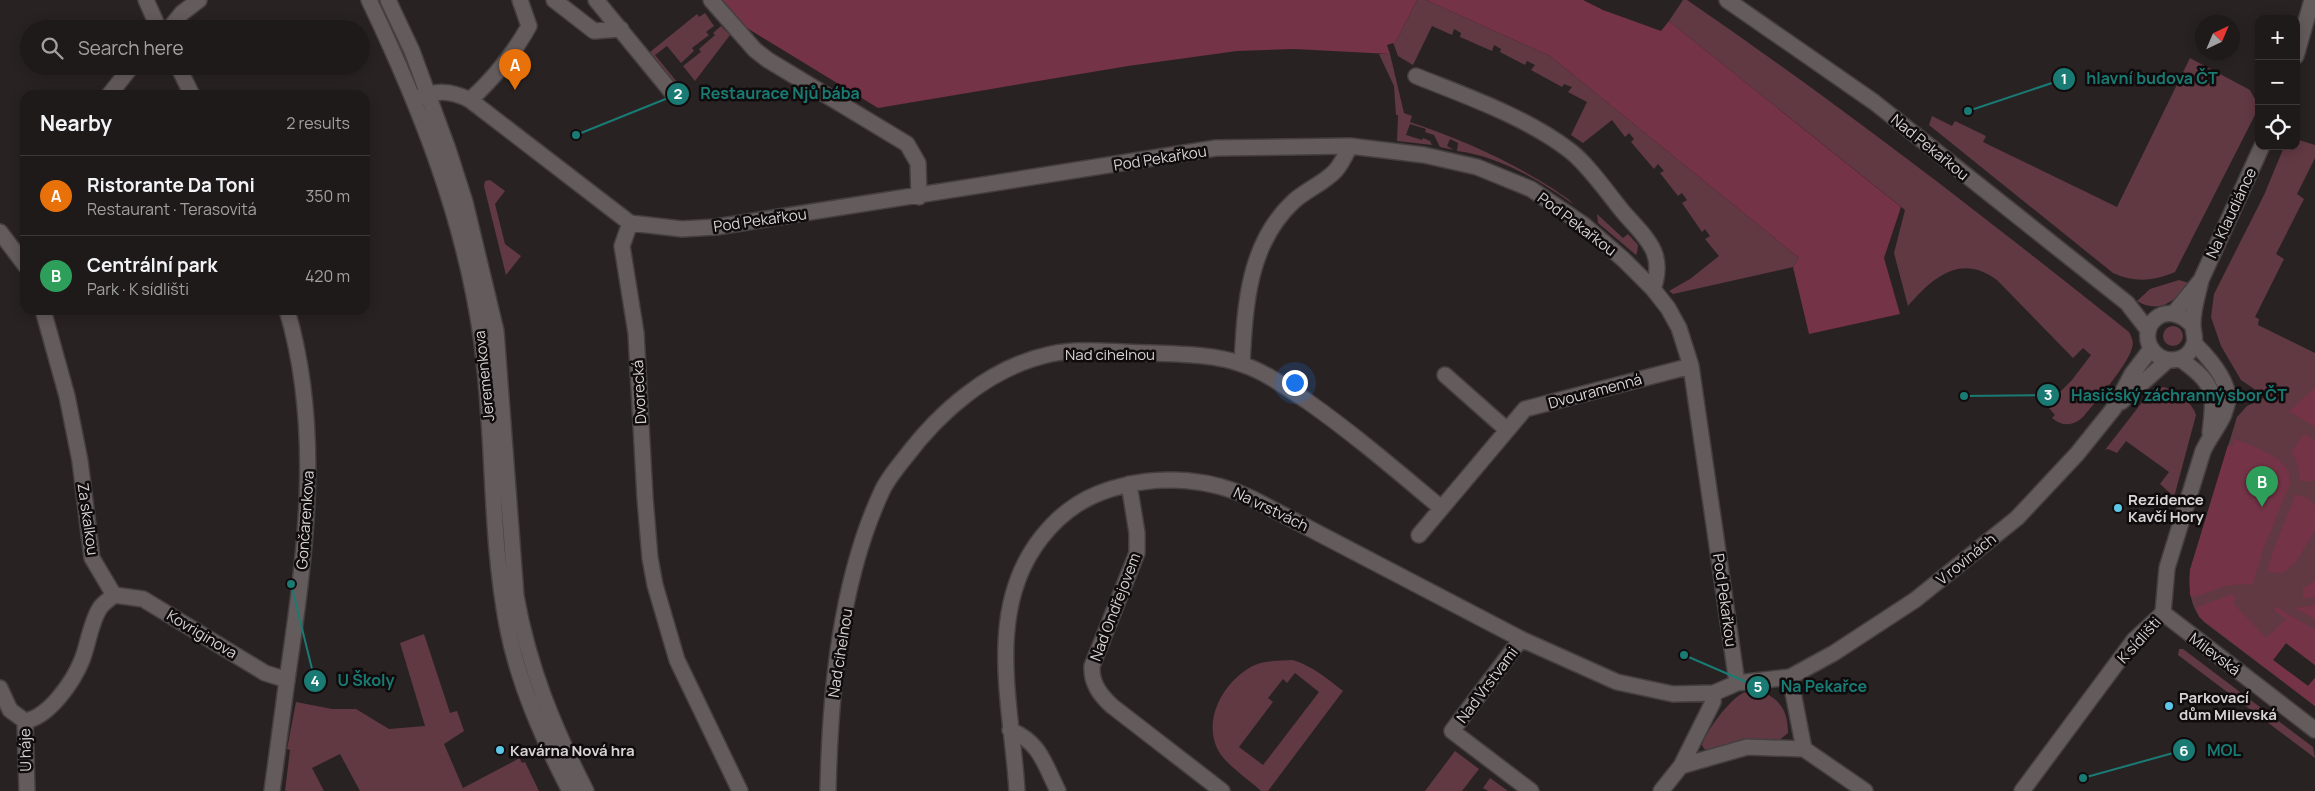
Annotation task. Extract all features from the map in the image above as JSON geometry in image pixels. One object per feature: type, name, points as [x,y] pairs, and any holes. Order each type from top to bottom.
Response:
[{"type":"street","points":[[146,0],[154,20]]},
{"type":"street","points":[[176,20],[199,0]]},
{"type":"street","name":"Jeremenkova","points":[[369,0],[421,96],[465,202],[496,331],[516,596],[521,624],[570,791]]},
{"type":"street","name":"Jeremenkova","points":[[388,0],[412,51],[421,96]]},
{"type":"street","points":[[470,100],[481,90],[529,26],[520,0]]},
{"type":"street","points":[[554,0],[594,31],[621,29]]},
{"type":"street","points":[[596,0],[674,95]]},
{"type":"street","points":[[711,0],[755,50],[768,60],[907,144],[918,163],[919,197]]},
{"type":"street","name":"Nad Pekařkou","points":[[1727,0],[1874,102],[2127,303],[2148,330]]},
{"type":"street","points":[[2300,42],[2312,0]]},
{"type":"street","points":[[113,90],[125,75]]},
{"type":"street","points":[[182,75],[190,90]]},
{"type":"street","points":[[1416,76],[1495,107],[1570,150],[1647,239],[1659,271],[1653,288]]},
{"type":"street","points":[[421,96],[449,92],[470,100],[630,223]]},
{"type":"street","points":[[1242,364],[1245,307],[1261,248],[1270,230],[1293,202],[1336,170],[1350,146]]},
{"type":"street","name":"Pod Pekařkou","points":[[630,223],[682,229],[716,227],[919,197],[1216,148],[1350,146],[1424,155],[1477,167],[1531,189],[1584,225],[1653,288],[1679,328],[1691,366],[1737,683]]},
{"type":"street","name":"Na Klaudiánce","points":[[2195,344],[2193,326],[2200,280],[2260,150]]},
{"type":"street","name":"Dvorecká","points":[[630,223],[622,246],[636,333],[645,498],[655,585],[677,660],[740,791]]},
{"type":"street","points":[[0,232],[20,258]]},
{"type":"street","name":"Na Klaudiánce","points":[[2148,330],[2153,322],[2167,314],[2200,280]]},
{"type":"street","name":"Nad Pekařkou","points":[[2127,303],[2167,314]]},
{"type":"street","points":[[2167,314],[2185,317],[2193,326]]},
{"type":"street","name":"Za skalkou","points":[[44,315],[67,396],[92,558],[114,595]]},
{"type":"street","name":"Gončarenkova","points":[[272,791],[306,536],[310,453],[302,379],[294,333],[289,315]]},
{"type":"street","points":[[2148,330],[2151,348],[2158,357],[2174,360],[2191,350],[2195,344]]},
{"type":"street","name":"K sídlišti","points":[[2195,344],[2210,359],[2222,381],[2228,400],[2223,416],[2210,434]]},
{"type":"street","name":"V rovinách","points":[[1714,694],[1737,683],[1790,677],[1834,653],[1915,600],[2017,518],[2077,454],[2114,408],[2132,374],[2151,348]]},
{"type":"street","name":"Nad cihelnou","points":[[828,791],[829,728],[843,623],[859,552],[883,489],[920,437],[944,412],[980,385],[1012,367],[1051,354],[1091,350],[1178,354],[1242,364],[1290,390],[1336,421],[1440,507]]},
{"type":"street","name":"K sídlišti","points":[[2022,791],[2134,640],[2163,613],[2167,568],[2210,434],[2214,401],[2210,388],[2200,374],[2174,360]]},
{"type":"street","name":"V rovinách","points":[[2114,408],[2174,360]]},
{"type":"street","name":"Dvouramenná","points":[[1419,535],[1440,507],[1525,409],[1691,366]]},
{"type":"street","points":[[1445,375],[1506,429]]},
{"type":"street","name":"Na vrstvách","points":[[1017,791],[1010,730],[1006,660],[1008,612],[1013,590],[1032,549],[1045,532],[1072,506],[1094,494],[1129,484],[1172,480],[1196,481],[1238,491],[1521,638],[1617,682],[1673,694],[1714,694]]},
{"type":"street","name":"Nad Ondřejovem","points":[[1129,484],[1137,533],[1138,553],[1092,666],[1093,680],[1112,706],[1222,791]]},
{"type":"street","points":[[25,721],[35,719],[50,706],[74,676],[82,660],[100,608],[114,595]]},
{"type":"street","name":"Kovriginova","points":[[114,595],[143,599],[265,673],[287,680]]},
{"type":"street","name":"Milevská","points":[[2163,613],[2315,730]]},
{"type":"street","name":"Nad Vrstvami","points":[[1521,638],[1452,731],[1531,791]]},
{"type":"street","points":[[1790,677],[1804,749]]},
{"type":"street","name":"U háje","points":[[0,688],[10,710],[25,721],[27,791]]},
{"type":"street","points":[[1661,791],[1681,766],[1713,702],[1714,694]]},
{"type":"street","points":[[1010,730],[1025,736],[1036,746],[1058,791]]},
{"type":"street","points":[[1681,766],[1747,747],[1804,749],[1865,791]]},
{"type":"street","name":"Jeremenkova","points":[[562,759],[586,791]]},
{"type":"shaded area","points":[[719,0],[1417,0],[1394,45],[1393,43],[1387,45],[1390,54],[1294,49],[1237,51],[1128,66],[878,108],[747,28]]},
{"type":"shaded area","points":[[1417,0],[1426,0],[1550,56],[1799,258],[1793,267],[1673,294],[1669,291],[1690,279],[1719,256],[1705,239],[1710,236],[1705,229],[1702,232],[1682,203],[1687,200],[1682,193],[1678,196],[1660,173],[1664,171],[1658,164],[1654,169],[1631,142],[1634,139],[1629,133],[1625,137],[1612,120],[1583,143],[1571,135],[1587,102],[1568,92],[1572,87],[1564,84],[1562,87],[1531,70],[1535,65],[1527,61],[1525,65],[1500,52],[1501,49],[1494,45],[1492,51],[1460,37],[1461,33],[1454,29],[1452,35],[1432,26],[1413,65],[1398,56],[1394,45]]},
{"type":"shaded area","points":[[1426,0],[1583,0],[1603,10],[1661,31],[1669,21],[1901,207],[1884,258],[1900,314],[1809,334],[1793,267],[1799,258],[1550,56]]},
{"type":"shaded area","points":[[1683,0],[1687,0],[1744,39],[1856,120],[2021,246],[2129,332],[2133,344],[2129,355],[2083,417],[2072,424],[2060,423],[2052,418],[2055,415],[2049,408],[2049,403],[2072,380],[2091,355],[2083,348],[2073,358],[1997,280],[1984,272],[1971,269],[1948,272],[1927,286],[1908,306],[1894,253],[1905,210],[1669,21]]},
{"type":"shaded area","points":[[705,13],[714,26],[706,32],[709,35],[692,48],[694,51],[681,63],[667,46],[655,55],[686,93],[684,94],[650,52],[697,14],[699,17]]},
{"type":"shaded area","points":[[721,26],[730,35],[695,81],[683,66],[701,52],[699,49],[715,35],[713,33]]},
{"type":"shaded area","points":[[1379,54],[1390,54],[1404,113],[1412,116],[1410,122],[1466,143],[1503,160],[1538,179],[1573,204],[1547,186],[1518,170],[1488,158],[1457,151],[1458,143],[1450,139],[1447,146],[1454,150],[1440,147],[1434,135],[1425,132],[1426,129],[1410,124],[1406,135],[1422,140],[1423,138],[1430,141],[1432,145],[1397,141],[1398,115],[1396,115],[1394,86]]},
{"type":"shaded area","points":[[2190,58],[2250,90],[2255,99],[2255,115],[2175,272],[2144,280],[2113,273],[1929,125],[1932,116],[1952,126],[1955,121],[1986,136],[1983,142],[2117,207]]},
{"type":"shaded area","points":[[2300,140],[2315,145],[2315,158],[2297,194],[2304,199],[2276,254],[2284,259],[2255,317],[2259,319],[2258,325],[2315,353],[2315,665],[2286,643],[2273,660],[2308,686],[2315,678],[2315,706],[2204,622],[2193,604],[2189,584],[2190,570],[2237,417],[2247,406],[2266,397],[2241,380],[2221,346],[2211,317],[2214,294],[2264,195],[2283,150],[2300,150]]},
{"type":"shaded area","points":[[490,180],[505,191],[495,204],[505,244],[521,256],[506,275],[484,186],[485,181]]},
{"type":"shaded area","points":[[1597,214],[1623,238],[1628,234],[1638,245],[1636,255],[1598,223]]},
{"type":"shaded area","points":[[2179,280],[2189,283],[2178,296],[2166,304],[2152,306],[2137,301],[2150,289]]},
{"type":"shaded area","points":[[2173,326],[2180,329],[2183,336],[2180,343],[2173,346],[2166,343],[2163,336],[2166,329]]},
{"type":"shaded area","points":[[2163,387],[2183,397],[2196,415],[2173,501],[2171,494],[2160,484],[2169,472],[2126,441],[2117,453],[2108,449],[2105,450],[2150,392]]},
{"type":"shaded area","points":[[2315,388],[2315,427],[2289,411]]},
{"type":"shaded area","points":[[2303,435],[2315,440],[2315,481],[2300,481],[2298,465],[2292,452]]},
{"type":"shaded area","points":[[2235,439],[2279,460],[2289,472],[2289,486],[2262,552],[2253,584],[2229,585],[2193,597],[2190,595],[2190,570],[2228,445],[2233,446]]},
{"type":"shaded area","points":[[2296,494],[2307,498],[2315,506],[2315,531],[2295,563],[2282,573],[2267,572],[2272,554]]},
{"type":"shaded area","points":[[2315,581],[2315,597],[2303,599],[2303,588]]},
{"type":"shaded area","points":[[2233,594],[2236,599],[2233,603],[2266,638],[2286,619],[2274,610],[2277,607],[2315,630],[2315,665],[2286,643],[2273,660],[2308,686],[2315,678],[2315,706],[2199,617],[2197,607]]},
{"type":"shaded area","points":[[2315,605],[2315,619],[2295,608]]},
{"type":"shaded area","points":[[424,634],[450,713],[457,711],[464,731],[444,744],[463,788],[519,757],[522,763],[525,762],[539,791],[360,791],[340,754],[312,768],[324,791],[285,791],[290,750],[287,749],[296,702],[332,709],[356,709],[389,729],[425,726],[400,643]]},
{"type":"shaded area","points":[[2179,649],[2183,649],[2313,747],[2315,758],[2178,655]]},
{"type":"shaded area","points":[[1293,660],[1313,669],[1343,691],[1268,791],[1261,791],[1221,755],[1215,743],[1214,716],[1218,703],[1225,691],[1244,672],[1259,663]],"holes":[[[1295,673],[1319,692],[1263,765],[1239,747],[1273,702],[1268,698],[1283,679],[1287,683]]]},
{"type":"shaded area","points":[[1759,691],[1772,697],[1781,706],[1788,725],[1788,733],[1778,741],[1741,740],[1710,750],[1704,749],[1702,745],[1708,732],[1732,702],[1743,693]]},
{"type":"shaded area","points":[[1455,751],[1479,769],[1462,791],[1425,791]]},
{"type":"shaded area","points":[[1490,778],[1508,791],[1488,791],[1483,788]]},
{"type":"place","name":"Ristorante Da Toni","points":[[515,90]]},
{"type":"place","name":"hlavní budova ČT","points":[[1968,111]]},
{"type":"place","name":"Restaurace Njů bába","points":[[576,135]]},
{"type":"place","name":"Hasičský záchranný sbor ČT","points":[[1964,396]]},
{"type":"place","name":"Centrální park","points":[[2262,507]]},
{"type":"place","name":"Rezidence Kavčí Hory","points":[[2118,508]]},
{"type":"place","name":"U Školy","points":[[291,584]]},
{"type":"place","name":"Na Pekařce","points":[[1684,655]]},
{"type":"place","name":"Parkovací dům Milevská","points":[[2169,706]]},
{"type":"place","name":"Kavárna Nová hra","points":[[500,750]]},
{"type":"place","name":"MOL","points":[[2083,778]]}]
